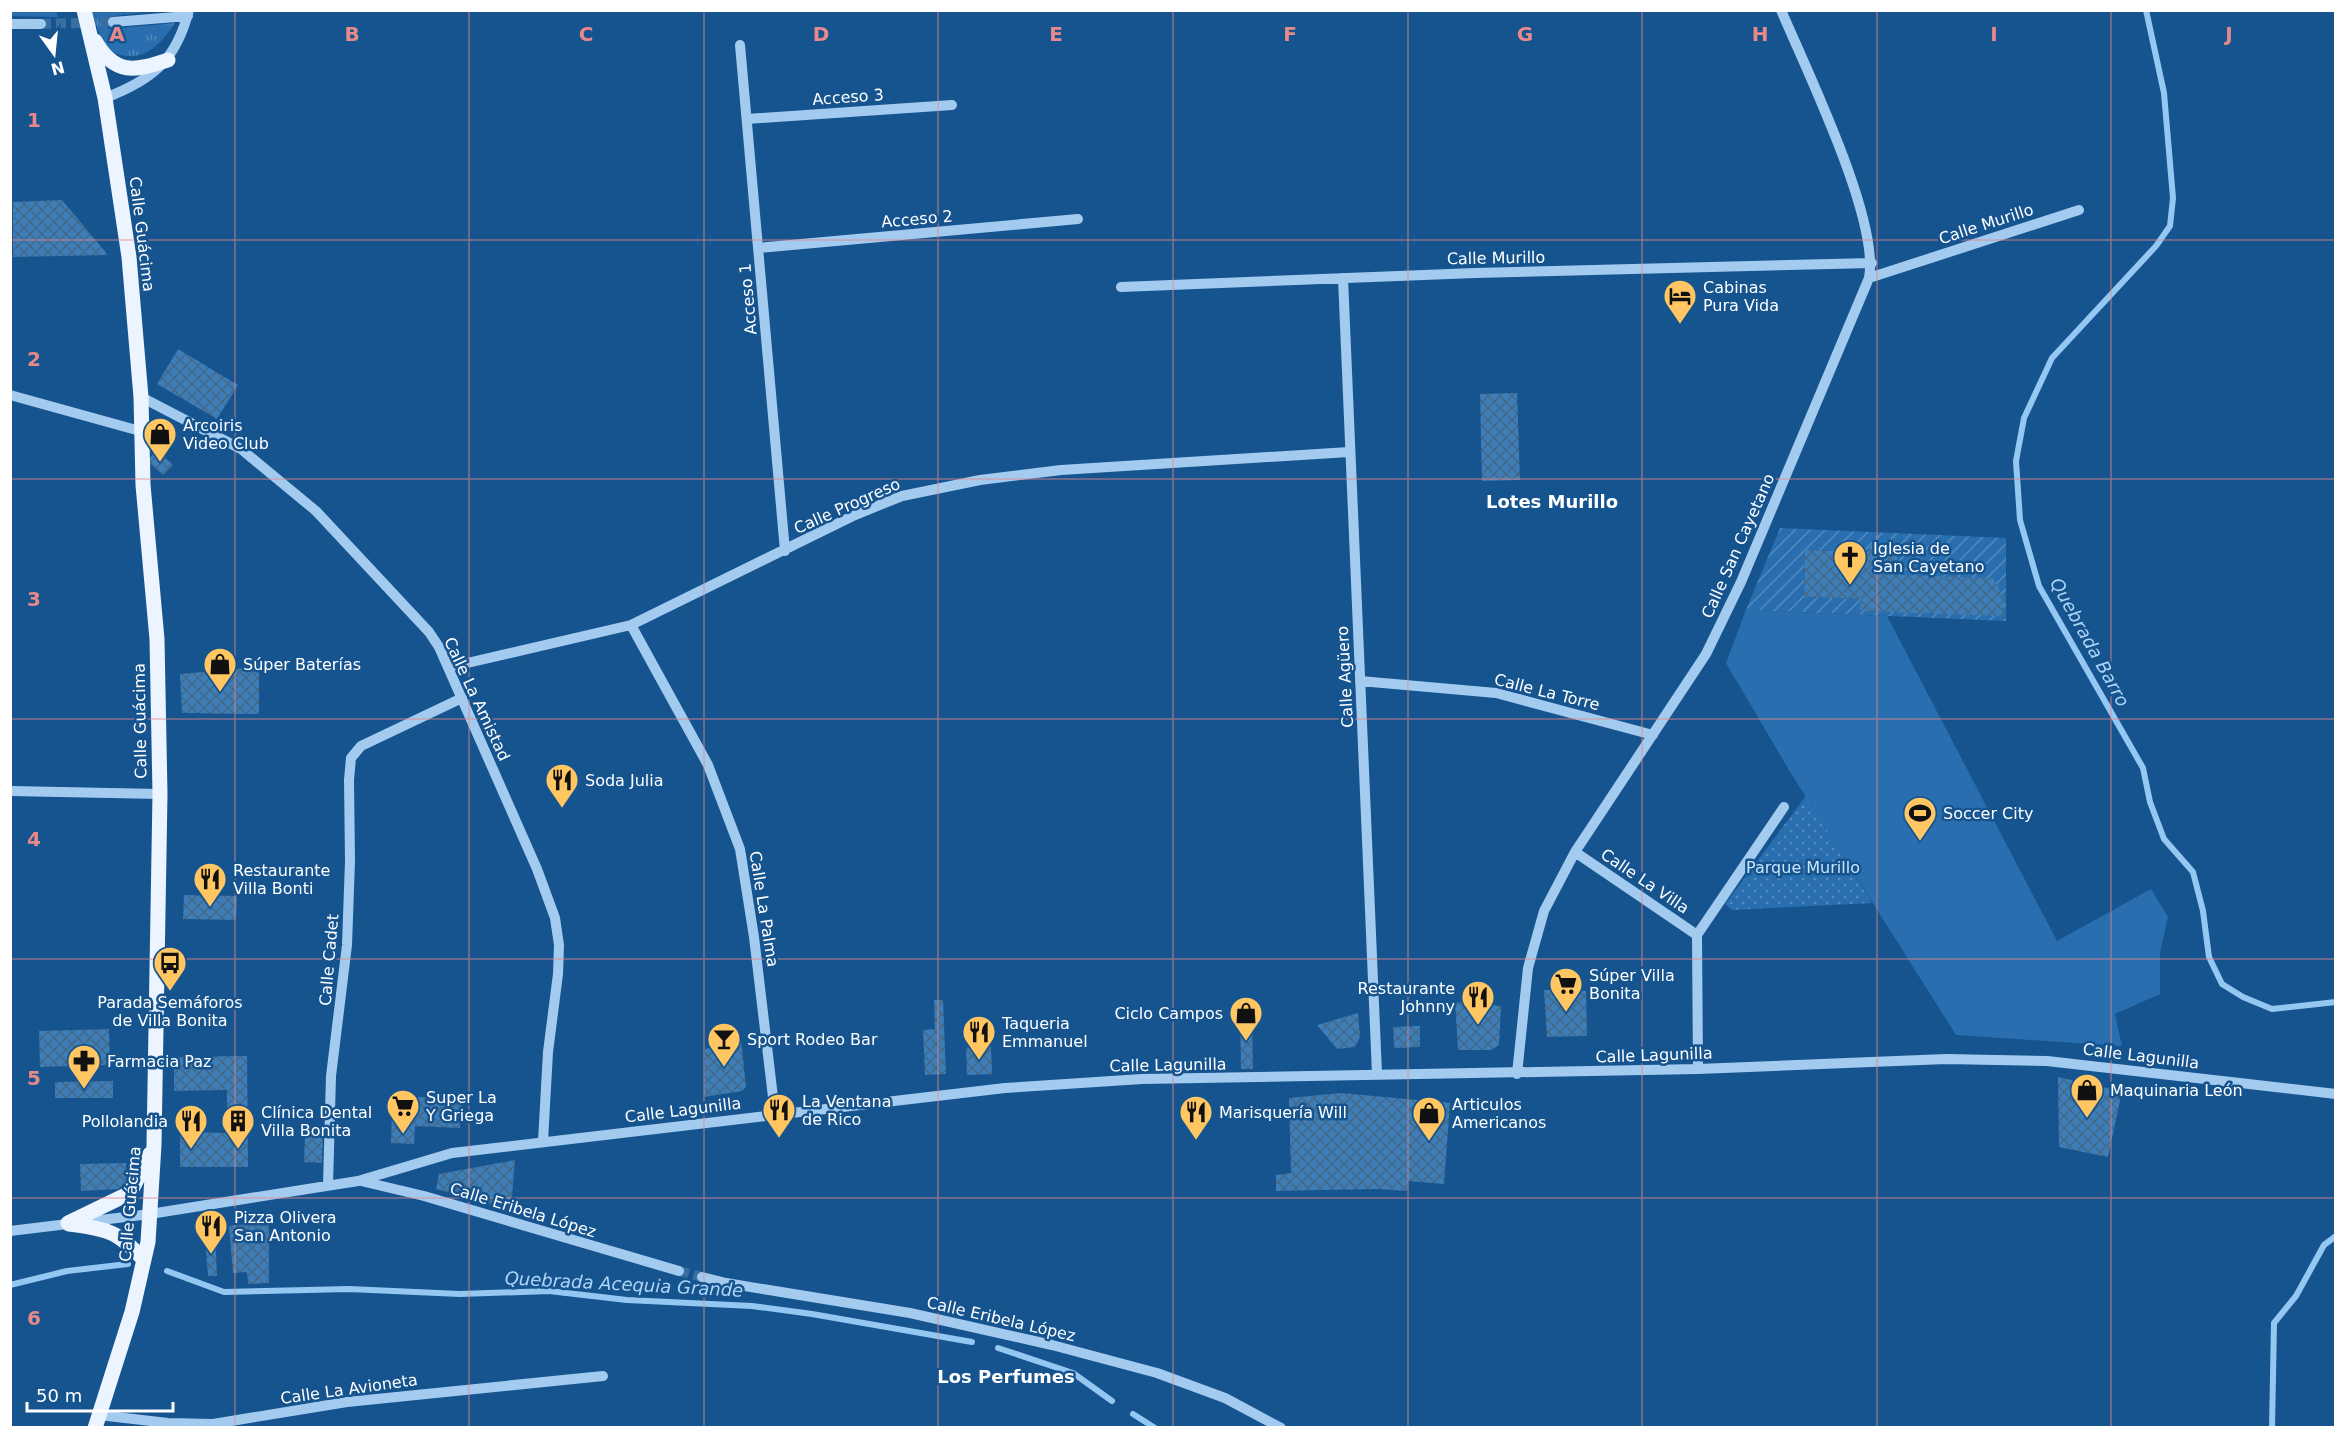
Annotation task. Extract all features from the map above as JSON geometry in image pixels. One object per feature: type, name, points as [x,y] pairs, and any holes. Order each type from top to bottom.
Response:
[{"type":"main road","name":"Calle Guácima","points":[[84,10],[105,98],[129,257],[157,639],[160,794],[154,1146],[150,1214],[140,1280],[121,1350],[97,1421]]},
{"type":"main road","points":[[89,29],[101,51],[111,63],[122,68],[135,69],[168,60]]},
{"type":"main road","points":[[68,1223],[130,1193],[154,1146]]},
{"type":"main road","points":[[68,1223],[109,1230],[121,1236],[144,1260]]},
{"type":"street","name":"Calle San Cayetano","points":[[1517,1074],[1528,968],[1544,911],[1575,852],[1706,654],[1741,582],[1869,278],[1872,262],[1871,249],[1847,169],[1781,10]]},
{"type":"street","points":[[105,98],[131,88],[168,60],[176,49],[188,13],[113,22]]},
{"type":"street","points":[[10,24],[41,24]]},
{"type":"street","name":"Acceso 1","points":[[741,45],[785,551]]},
{"type":"street","name":"Acceso 3","points":[[747,119],[952,105]]},
{"type":"street","name":"Calle Murillo","points":[[1869,278],[2079,210]]},
{"type":"street","name":"Acceso 2","points":[[758,248],[1078,219]]},
{"type":"street","name":"Calle Murillo","points":[[1120,287],[1872,262]]},
{"type":"street","name":"Calle Agüero","points":[[1343,278],[1377,1074]]},
{"type":"street","points":[[10,395],[140,430]]},
{"type":"street","name":"Calle La Amistad","points":[[141,397],[241,449],[316,511],[429,632],[450,668],[537,868],[555,918],[559,945],[558,974],[548,1052],[543,1141]]},
{"type":"street","name":"Calle Progreso","points":[[450,668],[631,625],[855,515],[902,496],[980,480],[1061,470],[1349,452]]},
{"type":"street","name":"Calle La Palma","points":[[631,625],[708,765],[740,849],[754,937],[775,1114]]},
{"type":"street","name":"Calle La Torre","points":[[1360,681],[1496,693],[1653,735]]},
{"type":"street","name":"Calle Cadet","points":[[328,1185],[331,1076],[347,945],[351,758],[361,746],[462,698]]},
{"type":"street","points":[[10,791],[160,794]]},
{"type":"street","name":"Calle La Villa","points":[[1698,1069],[1697,935],[1784,807]]},
{"type":"street","name":"Calle La Villa","points":[[1575,852],[1697,935]]},
{"type":"street","name":"Calle Lagunilla","points":[[10,1231],[150,1214],[358,1180],[452,1153],[1005,1088],[1142,1079],[1377,1074],[1517,1074],[1946,1059],[2047,1061],[2336,1094]]},
{"type":"street","name":"Calle Eribela López","points":[[358,1180],[424,1196],[680,1271]]},
{"type":"street","name":"Calle Eribela López","points":[[702,1276],[726,1283],[910,1313],[1052,1345],[1157,1373],[1225,1398],[1281,1428]]},
{"type":"street","name":"Calle La Avioneta","points":[[97,1421],[213,1424],[347,1402],[603,1376]]},
{"type":"green space","points":[[11,11],[56,11],[58,17],[11,16]]},
{"type":"green space","points":[[91,11],[154,11],[114,16],[107,21],[108,29],[175,23],[161,41],[146,53],[128,56],[105,49]]},
{"type":"green space","points":[[1780,528],[2006,538],[2006,621],[1746,610]],"holes":[[[1869,545],[1898,546],[1896,612],[1861,611],[1861,599],[1804,597],[1805,550],[1869,552]]]},
{"type":"green space","name":"Soccer City","points":[[1746,610],[1887,616],[2057,941],[2151,889],[2168,917],[2160,953],[2160,994],[2115,1014],[2122,1046],[1956,1035],[1792,775],[1726,663]]},
{"type":"green space","name":"Parque Murillo","points":[[1806,796],[1872,903],[1732,910],[1725,904]]},
{"type":"building","points":[[62,200],[108,255],[13,257],[13,202]]},
{"type":"building","points":[[178,349],[238,385],[217,419],[157,384]]},
{"type":"building","points":[[1517,393],[1520,480],[1482,481],[1480,394]]},
{"type":"building","name":"Arcoiris Video Club","points":[[157,450],[173,465],[163,475],[147,461]]},
{"type":"building","points":[[1869,545],[1898,546],[1897,575],[1993,578],[2005,600],[2002,616],[1860,611],[1861,599],[1804,597],[1805,550],[1869,552]]},
{"type":"building","name":"Súper Baterías","points":[[259,667],[259,714],[182,713],[180,674]]},
{"type":"building","name":"Restaurante Villa Bonti","points":[[184,895],[237,896],[236,920],[183,919]]},
{"type":"building","name":"Súper Villa Bonita","points":[[1544,990],[1586,991],[1587,1036],[1547,1037]]},
{"type":"building","points":[[934,1000],[943,1000],[946,1074],[925,1075],[923,1030],[935,1029]]},
{"type":"building","name":"Restaurante Johnny","points":[[1455,1002],[1501,1006],[1499,1045],[1491,1050],[1458,1050]]},
{"type":"building","points":[[1358,1013],[1360,1037],[1355,1047],[1337,1049],[1317,1025]]},
{"type":"building","name":"Ciclo Campos","points":[[1252,1014],[1253,1069],[1241,1069],[1240,1016]]},
{"type":"building","points":[[1420,1026],[1420,1047],[1394,1048],[1393,1027]]},
{"type":"building","points":[[109,1029],[110,1065],[40,1067],[39,1031]]},
{"type":"building","name":"Sport Rodeo Bar","points":[[741,1041],[746,1087],[742,1091],[704,1097],[705,1049]]},
{"type":"building","name":"Taqueria Emmanuel","points":[[991,1047],[992,1074],[967,1075],[966,1048]]},
{"type":"building","points":[[247,1056],[248,1167],[180,1167],[180,1132],[227,1133],[227,1090],[174,1091],[174,1057]]},
{"type":"building","name":"Maquinaria León","points":[[2058,1077],[2122,1091],[2108,1157],[2059,1147]]},
{"type":"building","name":"Farmacia Paz","points":[[113,1081],[113,1098],[55,1098],[55,1082]]},
{"type":"building","points":[[1341,1093],[1450,1103],[1444,1184],[1408,1181],[1407,1191],[1376,1189],[1276,1191],[1276,1175],[1291,1173],[1289,1098]]},
{"type":"building","points":[[416,1097],[462,1099],[460,1128],[415,1126],[414,1144],[391,1143],[392,1110],[416,1111]]},
{"type":"building","points":[[305,1137],[323,1137],[322,1163],[304,1162]]},
{"type":"building","points":[[515,1160],[511,1209],[436,1189],[439,1174]]},
{"type":"building","points":[[126,1163],[126,1182],[119,1189],[81,1191],[80,1164]]},
{"type":"building","points":[[269,1221],[269,1283],[248,1284],[247,1272],[233,1273],[229,1226]]},
{"type":"building","name":"Pizza Olivera San Antonio","points":[[215,1234],[217,1276],[208,1276],[205,1235]]},
{"type":"waterway","name":"Quebrada Barro","points":[[2146,10],[2164,93],[2173,198],[2170,226],[2156,246],[2052,358],[2024,418],[2016,461],[2020,520],[2039,586],[2143,768],[2150,802],[2164,839],[2193,872],[2203,911],[2209,957],[2222,984],[2243,997],[2272,1009],[2336,1002]]},
{"type":"waterway","name":"Quebrada Barro","points":[[2272,1428],[2274,1323],[2296,1296],[2324,1245],[2336,1236]]},
{"type":"waterway","name":"Quebrada Acequia Grande","points":[[10,1285],[67,1271],[128,1264]]},
{"type":"waterway","name":"Quebrada Acequia Grande","points":[[167,1271],[224,1292],[349,1289],[460,1294],[549,1291],[627,1300],[752,1306],[972,1342]]},
{"type":"waterway","name":"Quebrada Acequia Grande","points":[[998,1348],[1073,1373],[1112,1401]]},
{"type":"waterway","name":"Quebrada Acequia Grande","points":[[1133,1414],[1155,1428]]},
{"type":"tunnel","points":[[41,24],[113,22]]},
{"type":"tunnel","points":[[679,1271],[702,1277]]},
{"type":"place","name":"Cabinas Pura Vida","points":[[1680,325]]},
{"type":"place","name":"Arcoiris Video Club","points":[[160,463]]},
{"type":"place","name":"Iglesia de San Cayetano","points":[[1850,586]]},
{"type":"place","name":"Súper Baterías","points":[[220,693]]},
{"type":"place","name":"Soda Julia","points":[[562,809]]},
{"type":"place","name":"Soccer City","points":[[1920,842]]},
{"type":"place","name":"Restaurante Villa Bonti","points":[[210,908]]},
{"type":"place","name":"Parada Semáforos de Villa Bonita","points":[[170,992]]},
{"type":"place","name":"Súper Villa Bonita","points":[[1566,1013]]},
{"type":"place","name":"Restaurante Johnny","points":[[1478,1026]]},
{"type":"place","name":"Ciclo Campos","points":[[1246,1042]]},
{"type":"place","name":"Taqueria Emmanuel","points":[[979,1061]]},
{"type":"place","name":"Sport Rodeo Bar","points":[[724,1068]]},
{"type":"place","name":"Farmacia Paz","points":[[84,1090]]},
{"type":"place","name":"Maquinaria León","points":[[2087,1119]]},
{"type":"place","name":"Super La Y Griega","points":[[403,1135]]},
{"type":"place","name":"La Ventana de Rico","points":[[779,1139]]},
{"type":"place","name":"Marisquería Will","points":[[1196,1141]]},
{"type":"place","name":"Articulos Americanos","points":[[1429,1142]]},
{"type":"place","name":"Pollolandia","points":[[191,1150]]},
{"type":"place","name":"Clínica Dental Villa Bonita","points":[[238,1150]]},
{"type":"place","name":"Pizza Olivera San Antonio","points":[[211,1255]]},
{"type":"district","name":"Lotes Murillo","points":[[1552,501]]},
{"type":"district","name":"Los Perfumes","points":[[1006,1376]]}]
